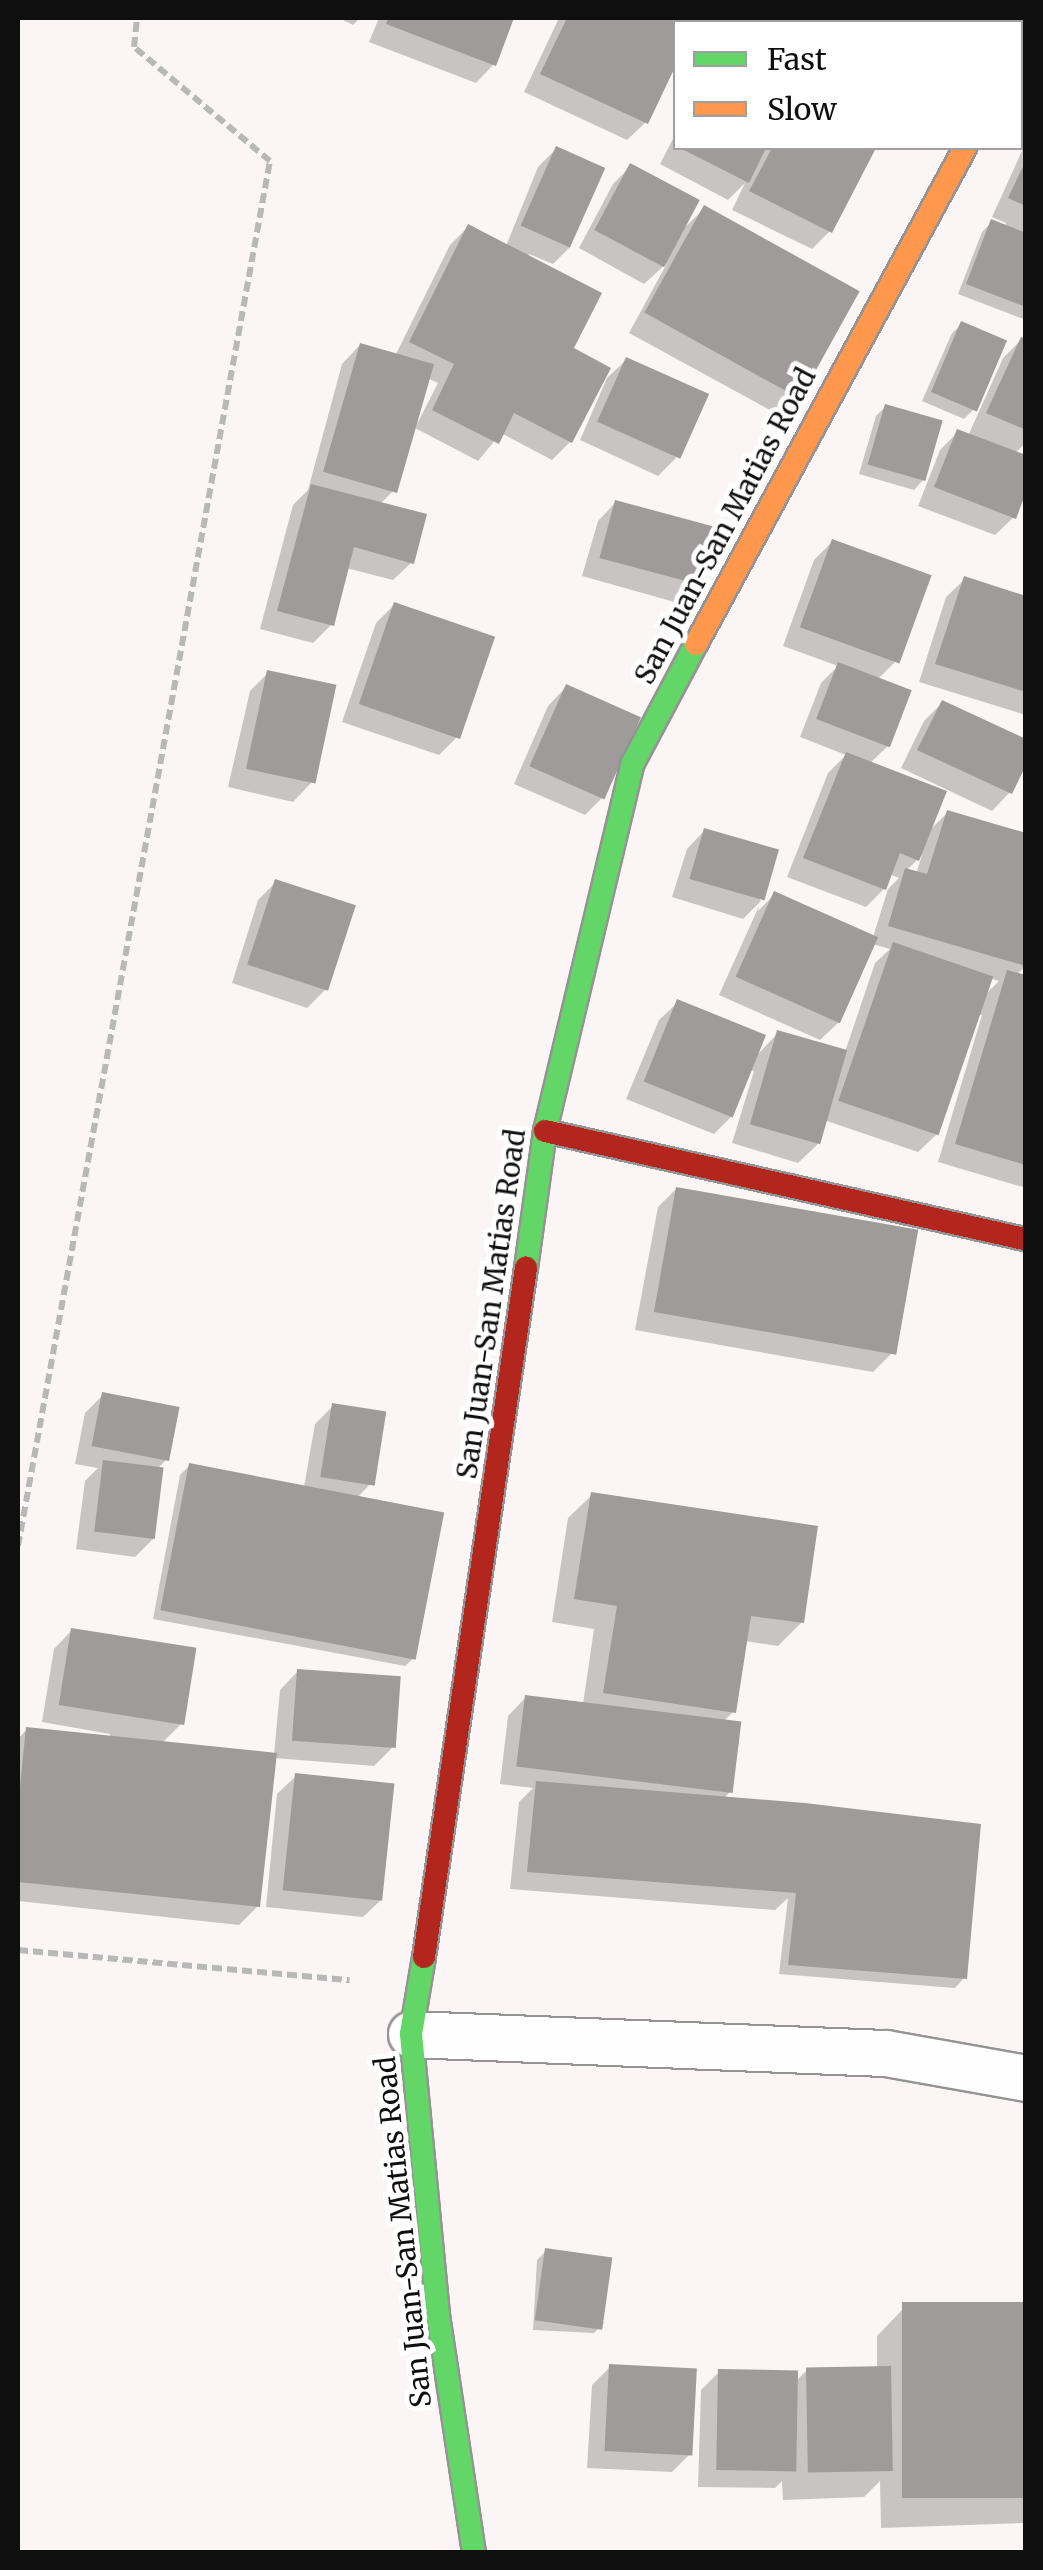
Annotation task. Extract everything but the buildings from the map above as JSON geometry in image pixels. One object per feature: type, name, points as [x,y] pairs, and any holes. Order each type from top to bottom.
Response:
[{"type":"street","name":"San Juan-San Matias Road","points":[[474,2552],[438,2316],[411,2034],[446,1834],[545,1131],[634,763],[800,447],[964,150]]},
{"type":"street","points":[[545,1131],[1026,1239]]},
{"type":"lane","points":[[411,2034],[886,2053],[1026,2078]]},
{"type":"path","points":[[18,1546],[270,162],[134,47],[138,18]]},
{"type":"path","points":[[18,1950],[368,1981]]},
{"type":"traffic: fast","points":[[1023,44],[1026,39]]},
{"type":"traffic: fast","points":[[526,1268],[545,1131],[633,763],[696,644]]},
{"type":"traffic: fast","points":[[424,1957],[411,2034],[438,2315],[474,2552]]},
{"type":"traffic: slow","points":[[696,644],[964,150]]},
{"type":"traffic: jam","points":[[545,1131],[1026,1239]]},
{"type":"traffic: jam","points":[[424,1957],[526,1268]]}]
